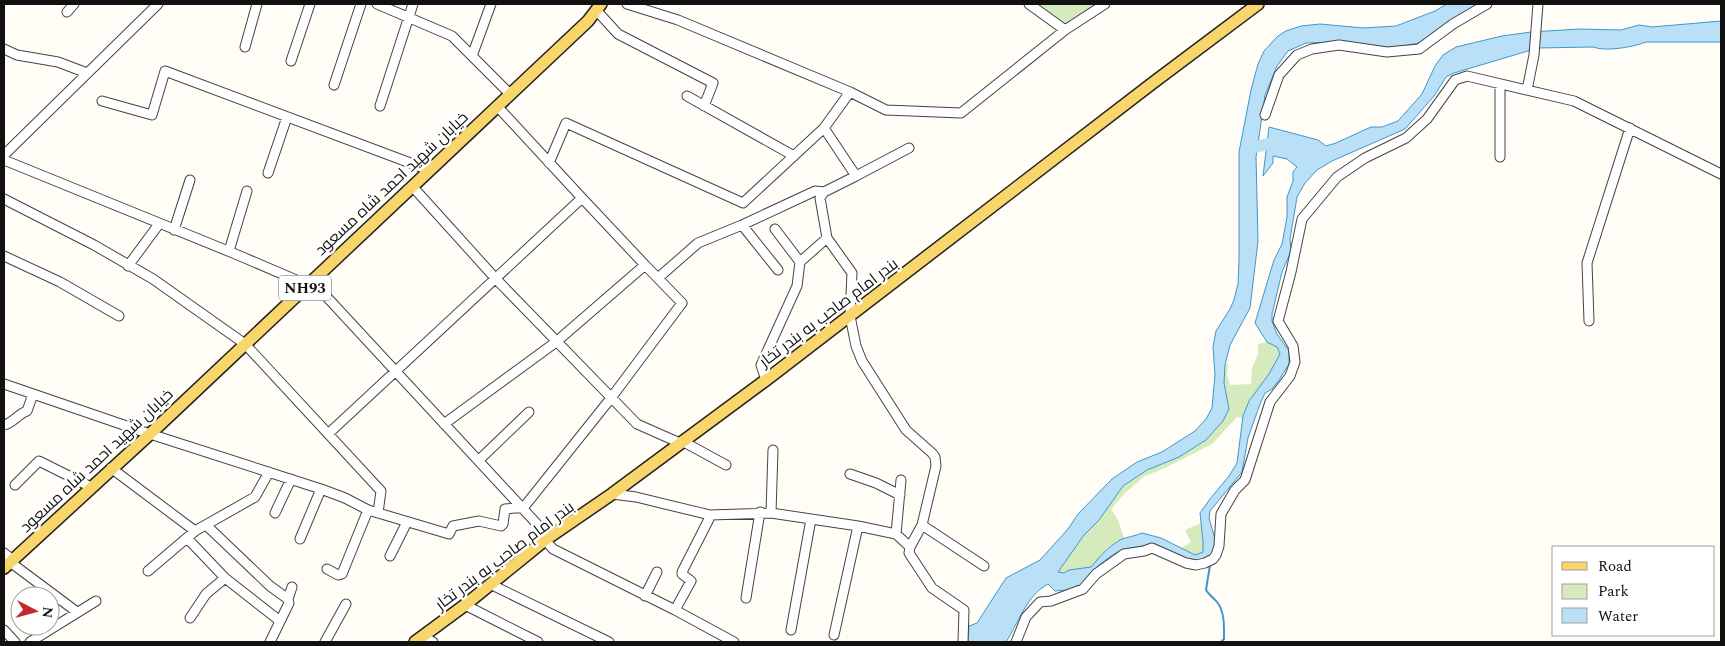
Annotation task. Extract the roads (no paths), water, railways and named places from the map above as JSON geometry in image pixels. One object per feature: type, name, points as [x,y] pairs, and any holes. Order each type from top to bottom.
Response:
[{"type":"main road","name":"بندر امام صاحب به بندر تخار","points":[[424,640],[547,538],[612,494],[766,380],[1258,4]]},
{"type":"main road","name":"خیابان شهید احمد شاه مسعود","points":[[8,561],[150,434],[588,21],[599,7]]},
{"type":"street","points":[[67,12],[74,4]]},
{"type":"street","points":[[4,154],[158,4]]},
{"type":"street","points":[[244,47],[257,4]]},
{"type":"street","points":[[292,61],[310,4]]},
{"type":"street","points":[[334,85],[361,4]]},
{"type":"street","points":[[377,4],[452,36],[510,94]]},
{"type":"street","points":[[380,106],[413,4]]},
{"type":"street","points":[[472,56],[491,4]]},
{"type":"street","points":[[628,4],[678,20],[850,92],[886,110],[961,113],[1065,30],[1105,4]]},
{"type":"street","points":[[1030,4],[1065,30]]},
{"type":"street","points":[[1265,115],[1278,75],[1297,54],[1312,49],[1339,45],[1387,52],[1418,49],[1453,24],[1487,4]]},
{"type":"street","points":[[1527,90],[1534,55],[1538,4]]},
{"type":"street","points":[[599,7],[618,34],[713,84],[704,106]]},
{"type":"street","points":[[4,48],[17,55],[58,62],[87,73]]},
{"type":"street","points":[[102,101],[152,115],[165,71],[429,170]]},
{"type":"street","points":[[1016,642],[1026,617],[1040,602],[1051,601],[1083,589],[1096,574],[1124,554],[1152,548],[1186,563],[1196,565],[1209,561],[1219,546],[1220,514],[1235,490],[1245,480],[1270,402],[1290,376],[1295,362],[1293,346],[1278,321],[1302,220],[1337,177],[1365,158],[1406,138],[1427,119],[1455,80],[1467,76],[1574,101],[1721,174]]},
{"type":"street","points":[[1500,84],[1500,157]]},
{"type":"street","points":[[549,163],[566,123],[743,203],[824,128],[850,92]]},
{"type":"street","points":[[687,96],[794,156]]},
{"type":"street","points":[[4,384],[150,434],[321,489],[346,498],[368,510],[406,522],[449,534],[453,526],[479,521],[500,526],[503,524],[505,509],[524,507],[611,398],[682,303],[497,106]]},
{"type":"street","points":[[268,173],[287,117]]},
{"type":"street","points":[[824,128],[856,176]]},
{"type":"street","points":[[1589,321],[1587,263],[1630,128]]},
{"type":"street","points":[[910,148],[824,192],[820,198],[827,238],[852,273],[850,316],[856,346],[862,360],[906,430],[935,457],[936,466],[922,525],[909,552],[932,588],[964,610],[962,642]]},
{"type":"street","points":[[4,160],[159,224],[310,283],[397,371],[444,424],[524,507],[553,549],[734,642]]},
{"type":"street","points":[[174,230],[190,180]]},
{"type":"street","points":[[412,186],[496,279],[636,424],[681,442],[726,465]]},
{"type":"street","points":[[229,251],[248,191]]},
{"type":"street","points":[[658,278],[698,243],[815,191],[824,192]]},
{"type":"street","points":[[328,434],[582,198]]},
{"type":"street","points":[[4,199],[94,245],[153,279],[245,344],[381,491],[378,513]]},
{"type":"street","points":[[128,266],[159,224]]},
{"type":"street","points":[[742,225],[778,270]]},
{"type":"street","points":[[775,229],[800,262]]},
{"type":"street","points":[[766,380],[761,365],[797,286],[800,262],[827,238]]},
{"type":"street","points":[[4,256],[60,282],[119,316]]},
{"type":"street","points":[[444,424],[556,342],[645,265]]},
{"type":"street","points":[[4,425],[10,424],[23,412],[27,411],[33,394]]},
{"type":"street","points":[[480,460],[529,412]]},
{"type":"street","points":[[771,513],[773,450]]},
{"type":"street","points":[[15,485],[39,461],[91,487]]},
{"type":"street","points":[[111,468],[195,531]]},
{"type":"street","points":[[148,571],[195,531],[255,497],[268,472]]},
{"type":"street","points":[[850,474],[876,483],[900,495]]},
{"type":"street","points":[[275,513],[290,479]]},
{"type":"street","points":[[896,534],[901,480]]},
{"type":"street","points":[[300,539],[321,489]]},
{"type":"street","points":[[612,494],[636,497],[710,515],[760,512],[858,526],[896,534],[910,547]]},
{"type":"street","points":[[327,569],[338,575],[342,574],[368,510]]},
{"type":"street","points":[[746,598],[760,512]]},
{"type":"street","points":[[675,610],[690,581],[682,572],[710,515]]},
{"type":"street","points":[[791,630],[812,519]]},
{"type":"street","points":[[390,556],[406,522]]},
{"type":"street","points":[[206,525],[270,586],[288,599]]},
{"type":"street","points":[[922,525],[984,566]]},
{"type":"street","points":[[834,635],[858,526]]},
{"type":"street","points":[[187,538],[225,578],[280,620]]},
{"type":"street","points":[[8,561],[77,612]]},
{"type":"street","points":[[645,596],[657,572]]},
{"type":"street","points":[[190,618],[206,594],[225,578]]},
{"type":"street","points":[[490,584],[609,642]]},
{"type":"street","points":[[270,642],[289,603],[288,599],[292,587]]},
{"type":"street","points":[[30,642],[96,601]]},
{"type":"street","points":[[325,642],[346,604]]},
{"type":"street","points":[[465,605],[538,642]]},
{"type":"street","points":[[4,630],[15,642]]},
{"type":"water","points":[[1447,4],[1478,4],[1424,42],[1387,49],[1345,42],[1306,43],[1288,51],[1277,66],[1265,95],[1256,157],[1258,241],[1250,308],[1230,345],[1225,365],[1224,383],[1229,409],[1223,421],[1206,440],[1179,457],[1147,470],[1123,486],[1099,520],[1084,535],[1058,572],[1064,573],[1069,570],[1091,567],[1117,542],[1142,533],[1161,538],[1195,555],[1203,552],[1200,513],[1237,463],[1243,416],[1249,401],[1269,374],[1280,354],[1277,347],[1267,342],[1255,323],[1274,260],[1282,244],[1287,217],[1287,197],[1293,181],[1293,172],[1297,167],[1287,159],[1273,156],[1273,163],[1263,176],[1269,127],[1318,140],[1326,146],[1371,127],[1382,127],[1398,121],[1422,94],[1435,66],[1443,55],[1456,47],[1502,36],[1579,29],[1621,30],[1639,25],[1652,27],[1721,21],[1721,42],[1646,42],[1612,49],[1593,47],[1538,48],[1454,73],[1446,77],[1434,96],[1405,129],[1332,161],[1317,170],[1305,183],[1297,197],[1290,239],[1291,251],[1282,272],[1272,314],[1272,321],[1277,334],[1289,351],[1289,364],[1272,389],[1265,393],[1260,404],[1248,438],[1242,472],[1210,511],[1209,518],[1217,546],[1213,554],[1197,563],[1174,556],[1166,549],[1155,544],[1125,549],[1114,554],[1099,565],[1077,589],[1055,591],[1048,584],[1040,589],[1028,602],[1006,642],[968,642],[969,626],[977,623],[1006,578],[1040,560],[1068,529],[1078,514],[1112,479],[1137,462],[1162,452],[1195,431],[1206,419],[1212,408],[1215,375],[1213,347],[1216,331],[1230,309],[1238,284],[1239,152],[1251,90],[1258,64],[1264,51],[1278,36],[1301,26],[1320,24],[1363,28],[1396,26],[1435,11]]},
{"type":"waterway","points":[[1247,149],[1277,142],[1283,144]]},
{"type":"waterway","points":[[1210,565],[1206,590],[1220,606],[1224,620],[1224,639],[1221,642]]}]
